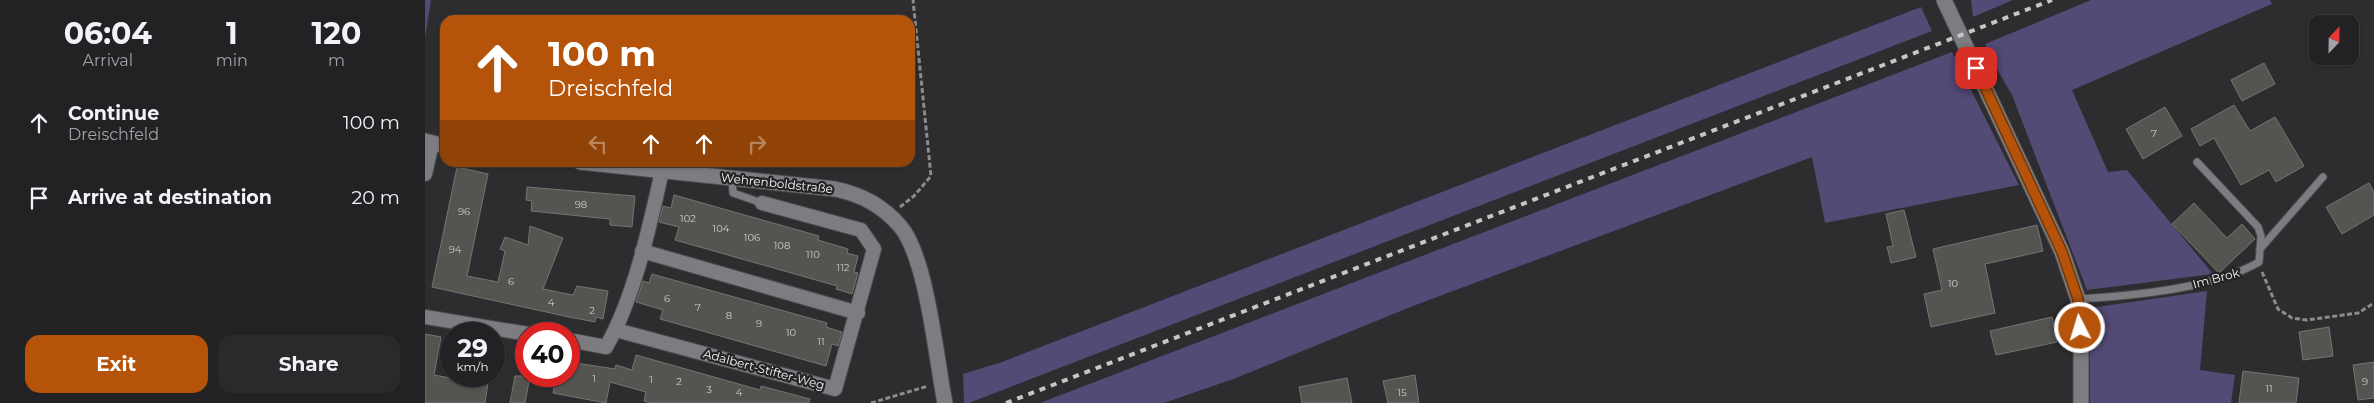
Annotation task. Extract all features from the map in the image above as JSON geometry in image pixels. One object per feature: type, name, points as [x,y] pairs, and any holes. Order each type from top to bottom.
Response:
[{"type":"street","points":[[1944,0],[2062,252],[2078,299],[2081,343],[2081,403]]},
{"type":"street","points":[[425,174],[434,143]]},
{"type":"street","name":"Wehrenboldstraße","points":[[626,167],[842,190],[865,198],[890,215],[901,227],[912,246],[919,264],[945,403]]},
{"type":"street","points":[[580,342],[606,346],[616,330],[642,251],[662,171]]},
{"type":"street","name":"Adalbert-Stifter-Weg","points":[[616,330],[835,389],[858,314],[874,249],[861,230],[762,203]]},
{"type":"street","points":[[642,251],[858,314]]},
{"type":"street","points":[[425,317],[515,332]]},
{"type":"lane","points":[[2197,162],[2257,227],[2261,236],[2259,262]]},
{"type":"lane","points":[[2260,249],[2323,176]]},
{"type":"lane","points":[[731,178],[733,193],[762,203]]},
{"type":"lane","name":"Im Brok","points":[[2078,299],[2118,296],[2205,283],[2244,271],[2259,262]]},
{"type":"path","points":[[913,0],[915,15]]},
{"type":"path","points":[[890,215],[914,196],[931,176],[915,20]]},
{"type":"path","points":[[2259,262],[2267,286],[2278,309],[2291,318],[2307,320],[2358,313],[2374,303]]},
{"type":"path","points":[[871,403],[941,381]]},
{"type":"shaded area","points":[[425,0],[431,0],[425,38]]},
{"type":"shaded area","points":[[1971,0],[2013,0],[1973,17]]},
{"type":"shaded area","points":[[2091,0],[2270,0],[2272,4],[2072,90],[2108,172],[2127,170],[2213,274],[2087,290],[2012,95],[1991,59],[1985,44]]},
{"type":"shaded area","points":[[1921,7],[1932,31],[969,403],[964,403],[963,374],[1002,362]]},
{"type":"shaded area","points":[[1952,52],[2019,185],[1825,223],[1812,157],[1413,306],[1236,378],[1164,403],[1040,403]]},
{"type":"shaded area","points":[[2207,291],[2200,370],[2235,375],[2231,403],[2090,403],[2090,308]]},
{"type":"building","points":[[2264,63],[2275,84],[2242,101],[2231,80]]},
{"type":"building","points":[[2234,105],[2250,131],[2275,117],[2304,166],[2276,182],[2269,170],[2241,185],[2214,138],[2200,146],[2191,129]]},
{"type":"building","points":[[2165,107],[2182,136],[2143,159],[2126,129]]},
{"type":"building","points":[[457,167],[488,174],[467,276],[498,282],[505,251],[500,249],[505,237],[528,245],[530,226],[563,238],[543,289],[573,295],[577,286],[608,291],[603,319],[596,317],[595,322],[432,287]]},
{"type":"building","points":[[2369,183],[2374,192],[2374,215],[2342,234],[2326,207]]},
{"type":"building","points":[[527,187],[635,196],[632,227],[610,225],[610,219],[531,211],[532,201],[526,200]]},
{"type":"building","points":[[674,195],[819,236],[818,240],[848,249],[847,253],[858,256],[854,272],[858,273],[852,294],[836,289],[837,286],[675,240],[679,227],[659,222],[663,206],[671,208]]},
{"type":"building","points":[[2194,203],[2227,238],[2242,224],[2255,239],[2219,273],[2172,224]]},
{"type":"building","points":[[1904,210],[1916,257],[1891,263],[1887,247],[1893,246],[1886,214]]},
{"type":"building","points":[[2037,225],[2043,251],[1985,264],[1995,313],[1931,327],[1924,294],[1942,290],[1933,249]]},
{"type":"building","points":[[652,274],[827,323],[826,327],[842,332],[838,346],[832,344],[826,366],[660,319],[663,310],[636,302],[643,281],[649,283]]},
{"type":"building","points":[[2052,317],[2057,342],[1996,355],[1990,331]]},
{"type":"building","points":[[2329,327],[2333,356],[2303,360],[2299,332]]},
{"type":"building","points":[[425,334],[440,337],[434,375],[440,376],[440,387],[487,387],[485,403],[425,403]]},
{"type":"building","points":[[636,355],[760,390],[761,386],[810,399],[809,403],[651,403],[644,401],[646,392],[610,382],[606,403],[553,393],[554,387],[580,387],[580,364],[615,369],[616,365],[632,370]]},
{"type":"building","points":[[2374,362],[2374,398],[2358,400],[2353,365]]},
{"type":"building","points":[[2243,371],[2299,378],[2296,403],[2239,403]]},
{"type":"building","points":[[1415,375],[1419,403],[1388,403],[1383,381]]},
{"type":"building","points":[[515,376],[515,387],[528,387],[525,403],[510,403]]},
{"type":"building","points":[[1347,378],[1352,403],[1302,403],[1299,387]]},
{"type":"railway","points":[[1006,403],[2052,0]]},
{"type":"route","points":[[1976,68],[2016,150],[2062,252],[2078,299],[2080,328]]}]
